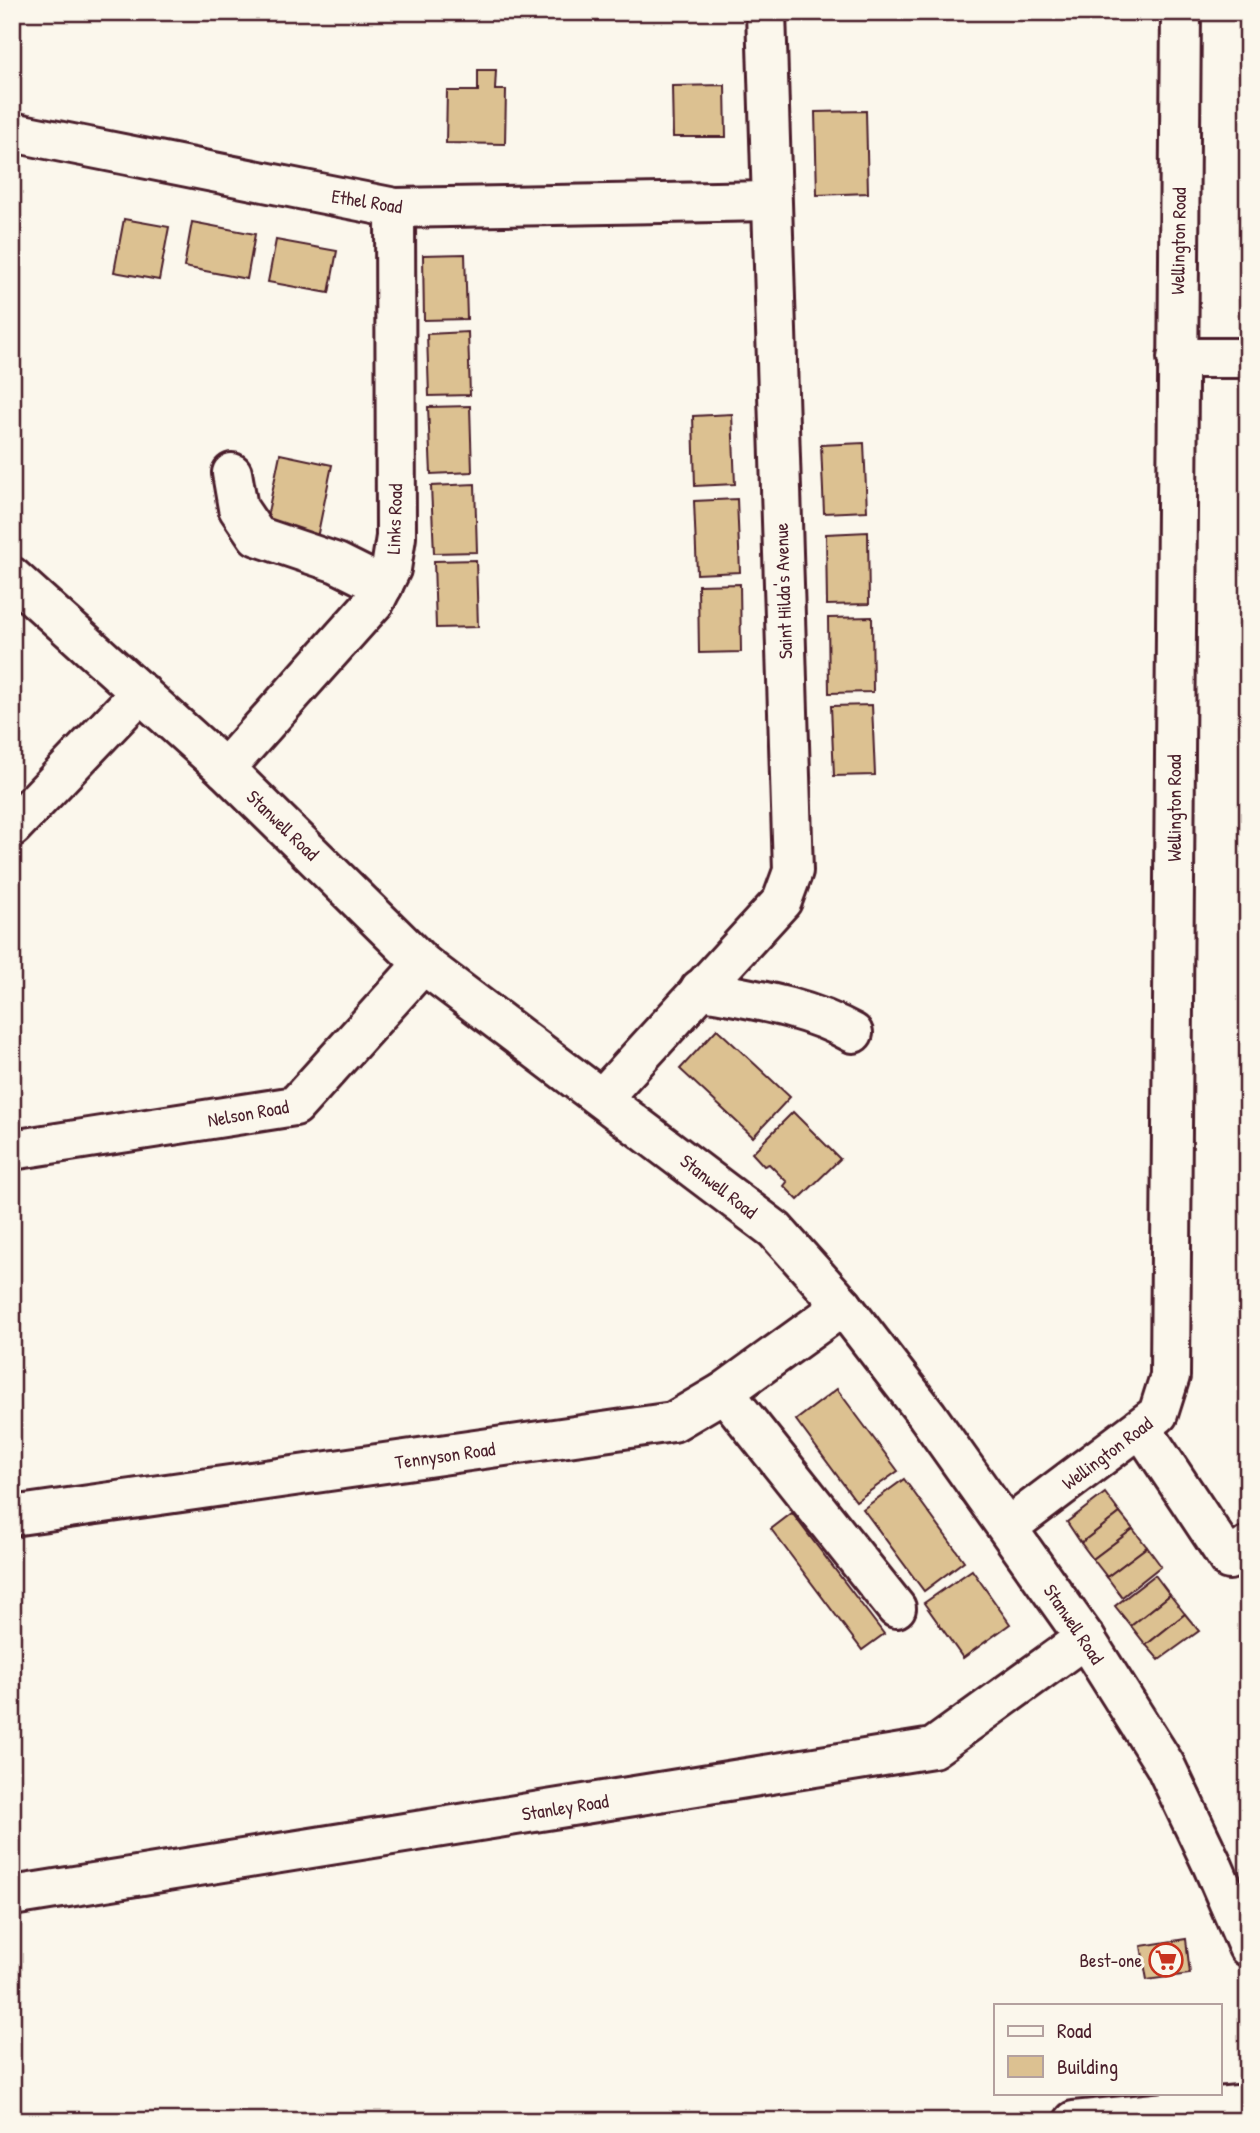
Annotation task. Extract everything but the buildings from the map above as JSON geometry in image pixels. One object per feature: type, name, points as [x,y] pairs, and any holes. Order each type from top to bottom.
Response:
[{"type":"street","name":"Saint Hilda's Avenue","points":[[602,1098],[782,901],[793,871],[766,12]]},
{"type":"street","name":"Wellington Road","points":[[1008,1527],[1142,1429],[1158,1414],[1170,1376],[1181,12]]},
{"type":"street","name":"Ethel Road","points":[[12,132],[395,208],[770,201]]},
{"type":"street","name":"Links Road","points":[[225,769],[375,601],[391,569],[396,537],[395,208]]},
{"type":"street","points":[[1177,358],[1248,358]]},
{"type":"street","points":[[232,473],[238,508],[257,536],[337,563],[383,586]]},
{"type":"street","name":"Stanwell Road","points":[[12,577],[225,769],[424,964],[775,1230],[843,1306],[1008,1527],[1085,1638],[1165,1765],[1248,1947]]},
{"type":"street","points":[[12,827],[141,692]]},
{"type":"street","name":"Nelson Road","points":[[12,1150],[295,1107],[424,964]]},
{"type":"street","points":[[700,989],[814,1015],[853,1033]]},
{"type":"street","name":"Tennyson Road","points":[[12,1516],[673,1422],[724,1392],[843,1306]]},
{"type":"street","points":[[724,1392],[896,1608]]},
{"type":"street","points":[[1142,1429],[1229,1560],[1248,1546]]},
{"type":"street","name":"Stanley Road","points":[[12,1896],[933,1748],[1085,1638]]},
{"type":"street","points":[[1074,2121],[1248,2104]]},
{"type":"place","name":"Best-one","points":[[1166,1960]]}]
